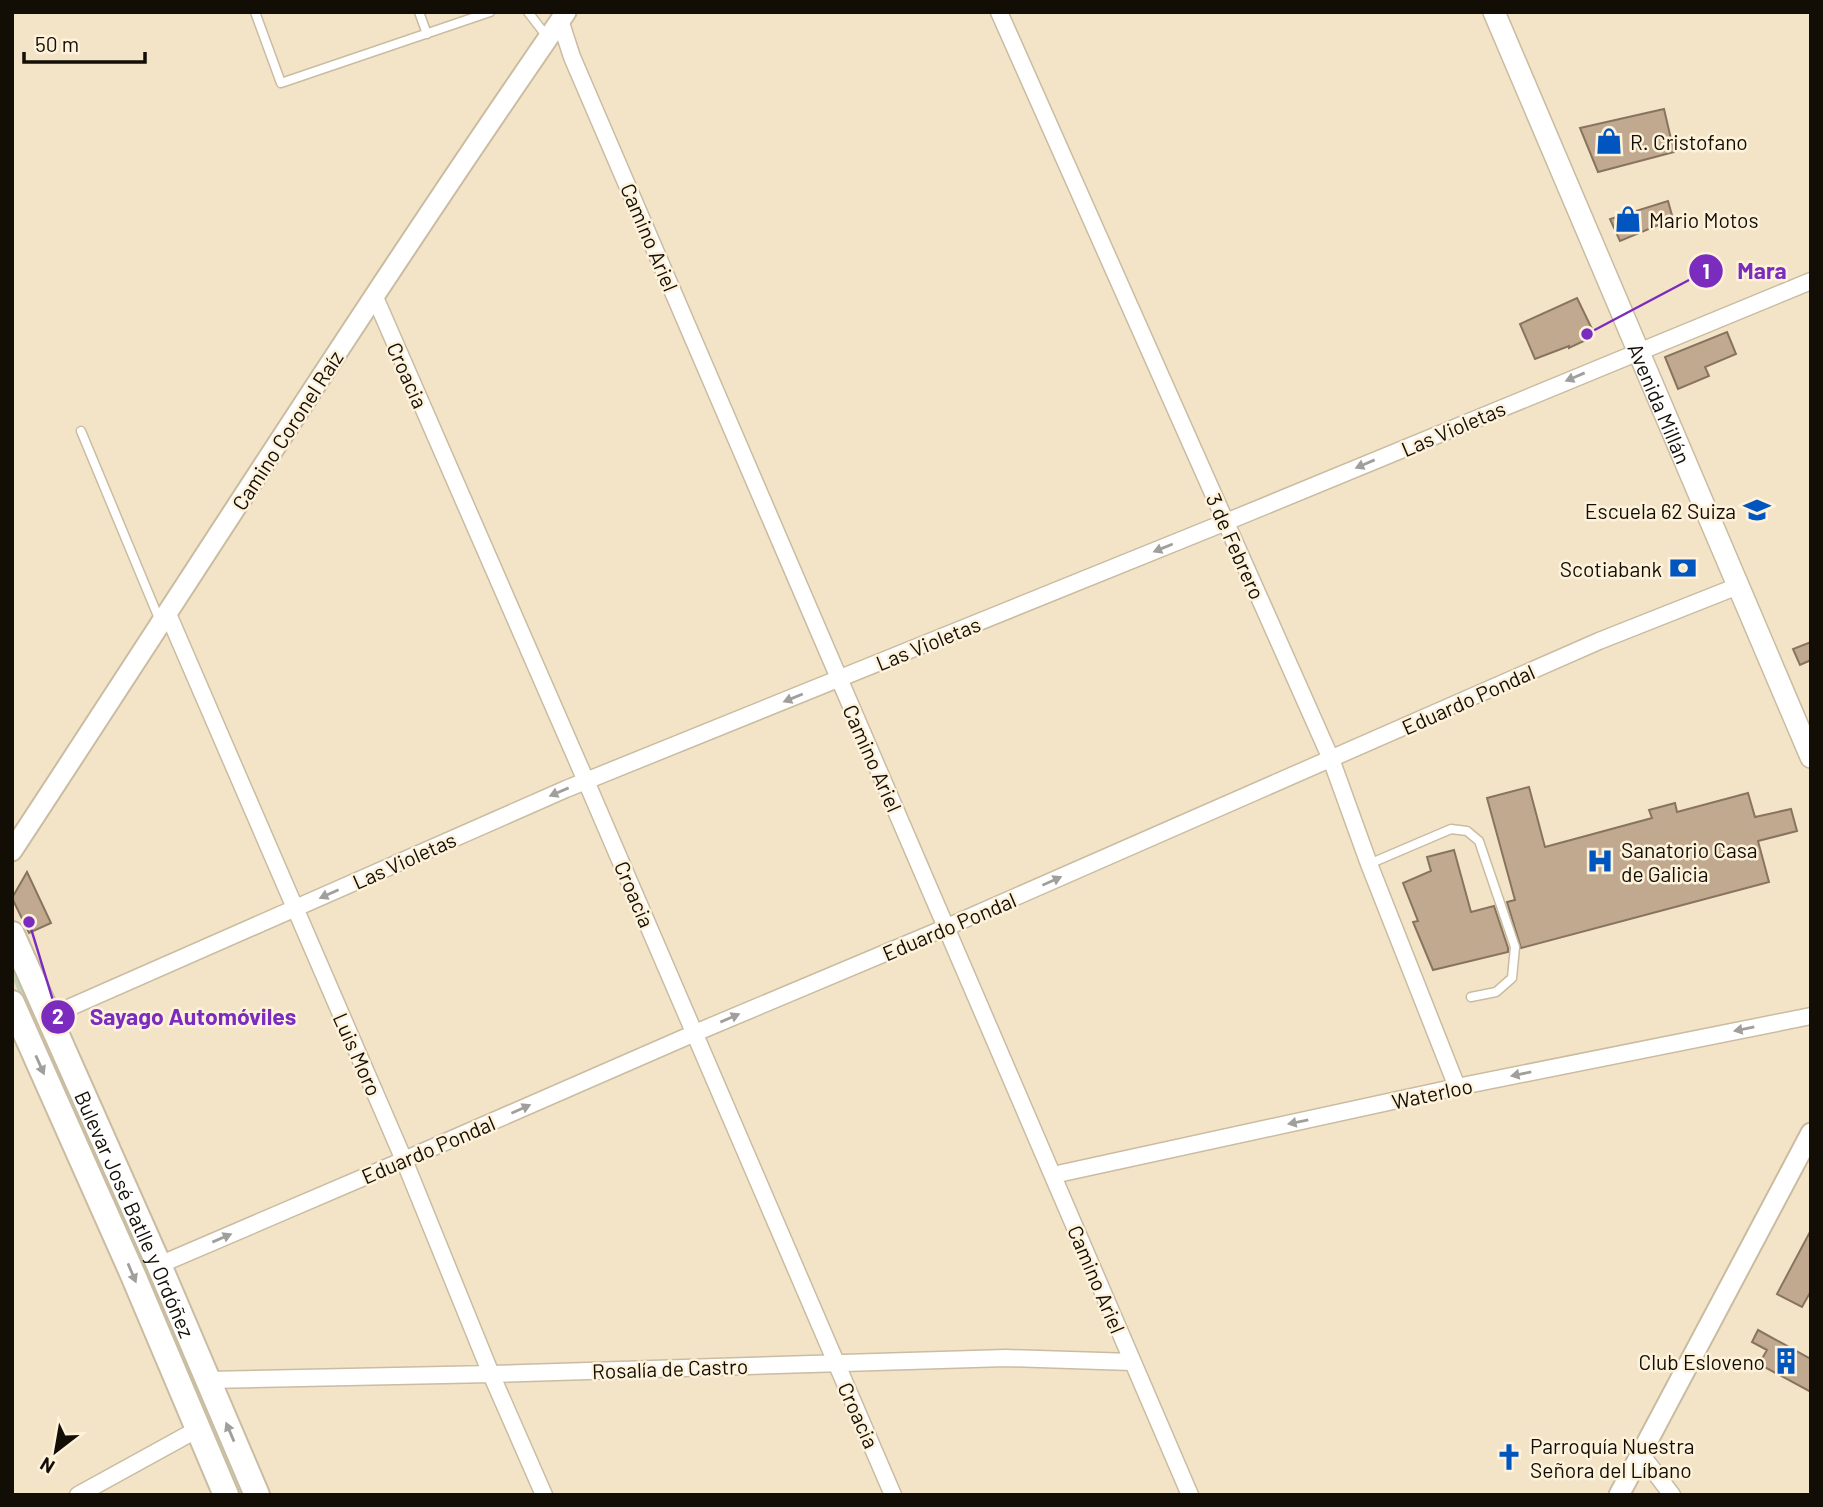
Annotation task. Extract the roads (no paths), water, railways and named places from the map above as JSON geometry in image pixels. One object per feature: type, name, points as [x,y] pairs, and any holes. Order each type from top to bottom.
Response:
[{"type":"main road","name":"Avenida Millán","points":[[1494,12],[1738,586],[1805,727],[1811,757]]},
{"type":"main road","name":"Bulevar José Batlle y Ordóñez","points":[[12,934],[159,1265],[257,1495]]},
{"type":"main road","name":"Bulevar José Batlle y Ordóñez","points":[[12,1003],[133,1275],[226,1495]]},
{"type":"street","name":"3 de Febrero","points":[[999,12],[1331,759],[1369,864],[1457,1087]]},
{"type":"street","name":"Camino Coronel Raíz","points":[[12,851],[374,295],[563,16]]},
{"type":"street","name":"Camino Ariel","points":[[563,16],[572,57],[1190,1495]]},
{"type":"street","name":"Las Violetas","points":[[50,1016],[586,781],[1811,281]]},
{"type":"street","name":"Croacia","points":[[374,295],[893,1495]]},
{"type":"street","name":"Eduardo Pondal","points":[[159,1265],[947,927],[1599,641],[1738,586]]},
{"type":"street","name":"Luis Moro","points":[[165,619],[404,1160],[491,1374],[544,1495]]},
{"type":"street","name":"Waterloo","points":[[1053,1175],[1457,1087],[1811,1016]]},
{"type":"street","points":[[1619,1495],[1811,1133]]},
{"type":"street","name":"Rosalía de Castro","points":[[208,1380],[1006,1358],[1132,1362]]},
{"type":"street","points":[[78,1495],[198,1429]]},
{"type":"street","points":[[1642,1454],[1672,1495]]},
{"type":"lane","points":[[255,12],[281,83],[491,12]]},
{"type":"lane","points":[[419,12],[427,34]]},
{"type":"lane","points":[[528,12],[548,38]]},
{"type":"lane","points":[[81,432],[165,619]]},
{"type":"lane","points":[[1369,864],[1451,830],[1467,831],[1479,841],[1514,947],[1512,978],[1496,992],[1471,997]]},
{"type":"place","name":"R. Cristofano","points":[[1609,141]]},
{"type":"place","name":"Mario Motos","points":[[1628,219]]},
{"type":"place","name":"Mara","points":[[1587,334]]},
{"type":"place","name":"Escuela 62 Suiza","points":[[1757,510]]},
{"type":"place","name":"Scotiabank","points":[[1683,568]]},
{"type":"place","name":"Sanatorio Casa de Galicia","points":[[1600,861]]},
{"type":"place","name":"Sayago Automóviles","points":[[29,922]]},
{"type":"place","name":"Club Esloveno","points":[[1786,1361]]},
{"type":"place","name":"Parroquía Nuestra Señora del Líbano","points":[[1509,1457]]}]
